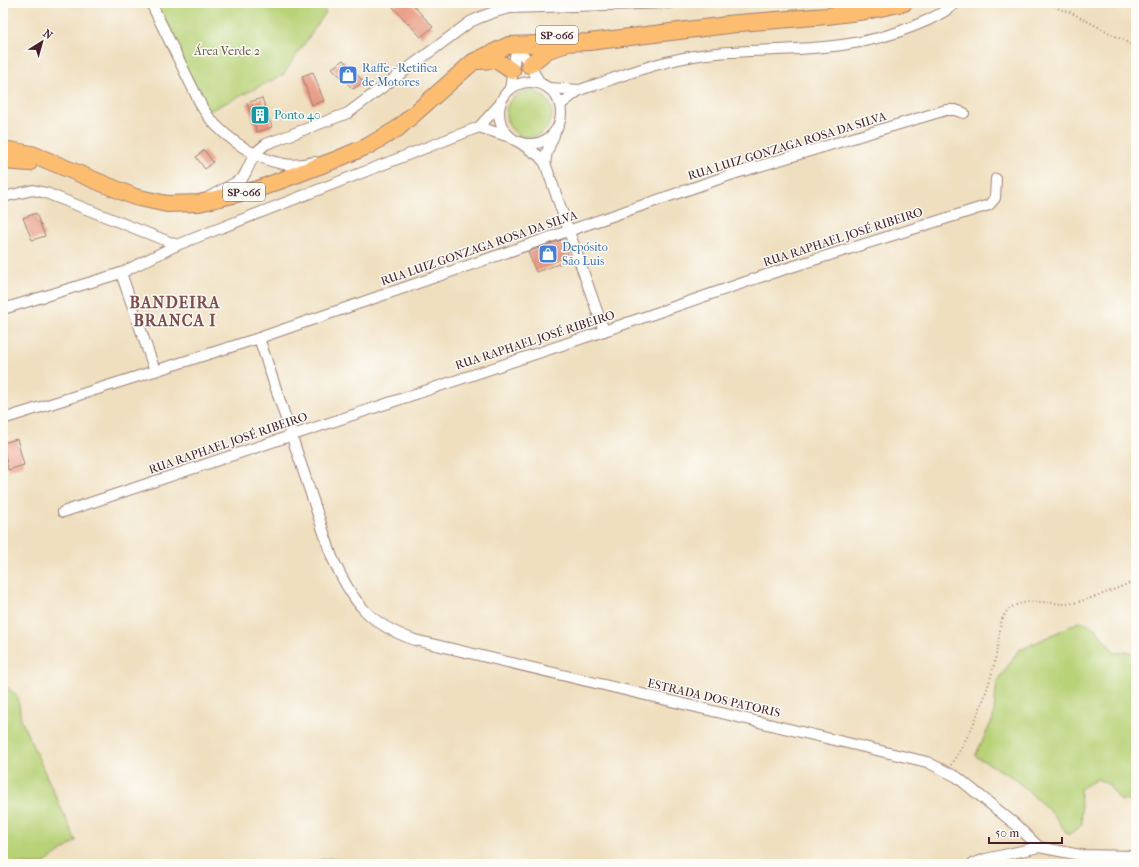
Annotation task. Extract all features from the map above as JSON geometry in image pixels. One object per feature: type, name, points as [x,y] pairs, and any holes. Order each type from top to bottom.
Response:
[{"type":"main road","name":"SP-066","points":[[3,150],[32,154],[135,197],[152,202],[167,204],[199,203],[258,189],[335,160],[378,141],[411,118],[473,62],[495,50],[517,44],[589,42],[736,24],[843,14],[895,6],[904,3]]},
{"type":"main road","name":"SP-066","points":[[411,118],[446,74],[470,54],[496,38],[524,35],[554,35],[736,24]]},
{"type":"main road","points":[[496,38],[517,44],[554,35]]},
{"type":"main road","points":[[528,65],[539,56],[554,48],[589,42]]},
{"type":"main road","points":[[473,62],[496,60],[512,71]]},
{"type":"main road","points":[[3,161],[18,161],[68,169]]},
{"type":"street","points":[[151,3],[208,118],[234,142],[277,163],[285,164],[335,160]]},
{"type":"street","points":[[199,203],[242,179],[255,153],[271,141],[333,119],[353,110],[470,22],[494,11],[510,8],[670,3]]},
{"type":"street","points":[[560,104],[580,90],[651,65],[688,57],[716,53],[845,46],[892,36],[947,11],[956,3]]},
{"type":"street","points":[[517,44],[540,83]]},
{"type":"street","points":[[3,309],[121,273],[177,246],[479,127],[500,104],[510,89],[517,44]]},
{"type":"street","points":[[510,89],[524,82],[540,83],[549,88],[556,95],[562,114],[560,124],[547,152],[545,163]]},
{"type":"street","points":[[549,88],[580,90]]},
{"type":"street","points":[[500,104],[500,123],[515,140],[539,156],[545,163],[604,331]]},
{"type":"street","name":"RUA LUIZ GONZAGA ROSA DA SILVA","points":[[3,419],[259,338],[733,174],[946,110],[955,110],[964,113]]},
{"type":"street","points":[[479,127],[529,144],[539,143],[548,139],[555,133]]},
{"type":"street","name":"RUA RAPHAEL JOSÉ RIBEIRO","points":[[63,512],[770,274],[989,205],[995,198],[996,179]]},
{"type":"street","points":[[3,197],[33,190],[46,192],[177,246]]},
{"type":"street","points":[[121,273],[155,371]]},
{"type":"street","name":"ESTRADA DOS PATORIS","points":[[259,338],[292,435],[320,525],[342,580],[354,598],[380,624],[397,634],[415,640],[927,762],[948,771],[1016,824],[1039,847]]},
{"type":"street","points":[[972,864],[986,859],[1039,847],[1080,855],[1136,856]]},
{"type":"path","points":[[1052,3],[1059,9],[1070,12],[1136,47]]},
{"type":"path","points":[[948,771],[963,746],[991,681],[1001,623],[1006,612],[1015,605],[1033,601],[1066,604],[1117,590],[1136,580]]},
{"type":"green space","name":"Área Verde 2","points":[[151,3],[318,3],[326,12],[283,75],[205,113]]},
{"type":"green space","points":[[529,91],[542,95],[548,101],[552,114],[548,127],[542,133],[529,137],[516,133],[510,127],[506,114],[510,101],[516,95]]},
{"type":"green space","points":[[1081,621],[1095,628],[1115,653],[1130,652],[1136,656],[1136,802],[1120,800],[1108,784],[1097,779],[1080,789],[1082,825],[1068,835],[1054,815],[1014,778],[975,756],[993,719],[997,682],[1018,651]]},
{"type":"green space","points":[[3,683],[18,697],[21,720],[76,841],[43,864],[3,864]]},
{"type":"water","points":[[334,858],[340,864],[298,864]]},
{"type":"building","points":[[398,3],[411,3],[433,27],[421,37],[393,7]]},
{"type":"building","name":"Raffe - Retifica de Motores","points":[[343,60],[364,82],[353,89],[332,68]]},
{"type":"building","points":[[313,72],[324,101],[312,105],[302,76]]},
{"type":"building","name":"Ponto 40","points":[[262,98],[272,127],[257,132],[247,103]]},
{"type":"building","points":[[204,150],[213,162],[205,169],[196,157]]},
{"type":"building","points":[[36,213],[45,236],[32,240],[23,218]]},
{"type":"building","name":"Depósito São Luis","points":[[561,240],[565,245],[570,260],[536,272],[528,252]]},
{"type":"building","points":[[17,439],[24,465],[8,470],[3,443]]},
{"type":"place","name":"Raffe - Retifica de Motores","points":[[348,75]]},
{"type":"place","name":"Ponto 40","points":[[260,115]]},
{"type":"place","name":"Depósito São Luis","points":[[548,254]]},
{"type":"district","name":"BANDEIRA BRANCA I","points":[[175,311]]}]
